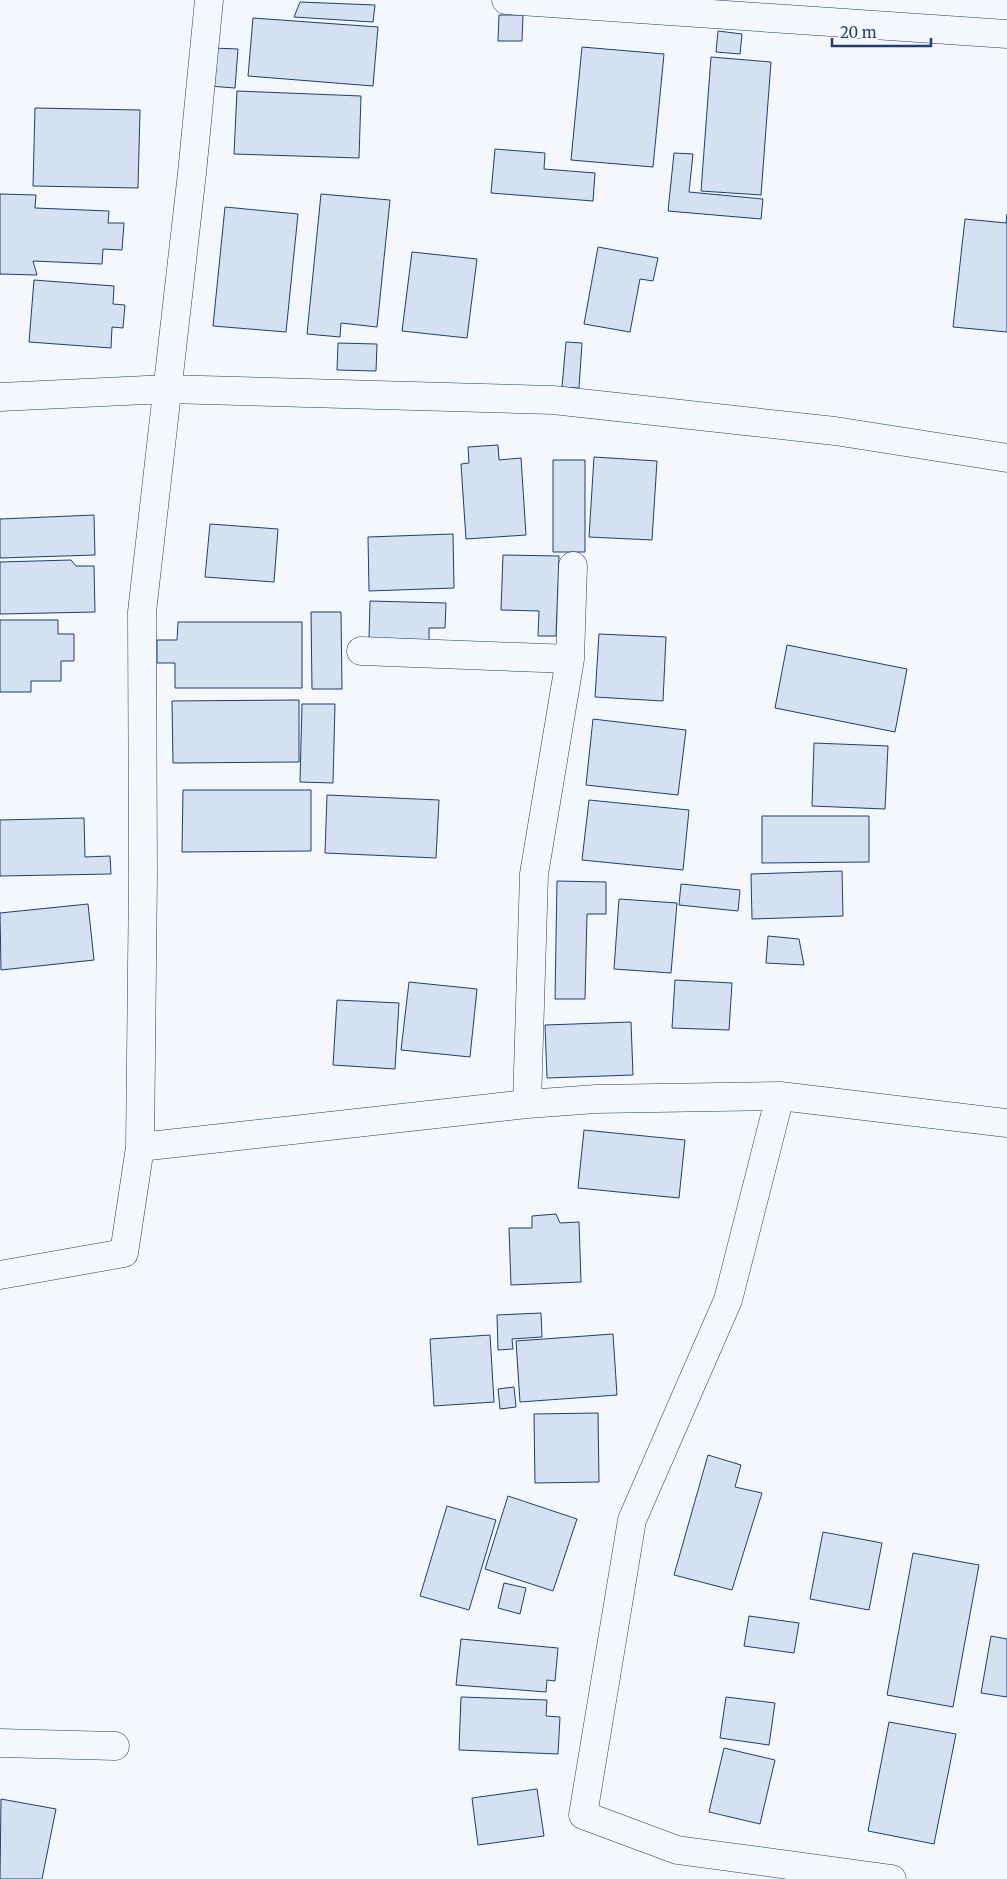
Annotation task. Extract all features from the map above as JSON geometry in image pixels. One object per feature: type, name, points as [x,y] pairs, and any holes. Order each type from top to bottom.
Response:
[{"type":"street","points":[[0,1275],[124,1253],[140,1147],[143,876],[142,612],[209,0]]},
{"type":"street","points":[[506,0],[1007,34]]},
{"type":"street","points":[[0,398],[167,389],[553,400],[835,431],[1007,458]]},
{"type":"street","points":[[527,1104],[534,874],[570,659],[573,566]]},
{"type":"street","points":[[361,651],[570,659]]},
{"type":"street","points":[[140,1147],[527,1104],[596,1099],[780,1096],[1007,1123]]},
{"type":"street","points":[[780,1096],[728,1300],[632,1520],[583,1815],[677,1850],[892,1879]]},
{"type":"street","points":[[0,1743],[115,1746]]},
{"type":"building","points":[[300,2],[375,5],[373,22],[294,17]]},
{"type":"building","points":[[499,15],[523,15],[522,41],[498,41]]},
{"type":"building","points":[[253,18],[378,27],[373,86],[248,76]]},
{"type":"building","points":[[718,31],[742,34],[740,54],[716,52]]},
{"type":"building","points":[[582,47],[664,54],[653,167],[571,160]]},
{"type":"building","points":[[212,48],[238,49],[235,88],[209,86]]},
{"type":"building","points":[[711,57],[771,62],[761,195],[701,191]]},
{"type":"building","points":[[237,91],[361,96],[359,158],[234,154]]},
{"type":"building","points":[[35,108],[140,110],[138,188],[33,186]]},
{"type":"building","points":[[495,149],[545,153],[544,169],[595,173],[593,201],[491,193]]},
{"type":"building","points":[[674,153],[693,154],[689,192],[763,199],[761,219],[668,211]]},
{"type":"building","points":[[0,194],[36,195],[35,208],[109,211],[108,223],[124,223],[122,250],[103,249],[102,264],[33,261],[37,275],[0,274]]},
{"type":"building","points":[[321,194],[390,200],[377,327],[341,323],[340,337],[307,334]]},
{"type":"building","points":[[225,207],[298,214],[286,332],[213,326]]},
{"type":"building","points":[[1007,214],[1007,332],[953,327],[965,219],[1006,223]]},
{"type":"building","points":[[598,247],[658,258],[653,281],[640,279],[630,332],[584,324]]},
{"type":"building","points":[[412,252],[477,259],[467,338],[402,331]]},
{"type":"building","points":[[34,280],[114,286],[113,304],[125,305],[123,328],[112,327],[111,348],[29,342]]},
{"type":"building","points":[[566,342],[582,343],[579,388],[562,387]]},
{"type":"building","points":[[338,343],[377,344],[376,371],[337,370]]},
{"type":"building","points":[[498,445],[499,460],[521,458],[526,535],[466,539],[461,464],[469,463],[468,447]]},
{"type":"building","points":[[594,457],[657,461],[652,540],[589,537]]},
{"type":"building","points":[[553,460],[585,460],[585,552],[553,552]]},
{"type":"building","points":[[94,515],[95,555],[0,558],[0,519]]},
{"type":"building","points":[[210,524],[278,529],[274,582],[205,577]]},
{"type":"building","points":[[453,534],[454,588],[369,591],[368,537]]},
{"type":"building","points":[[503,555],[559,556],[556,636],[538,636],[539,611],[501,610]]},
{"type":"building","points":[[71,560],[76,566],[94,566],[95,612],[0,614],[0,562]]},
{"type":"building","points":[[370,601],[446,603],[445,628],[429,628],[429,640],[369,638]]},
{"type":"building","points":[[311,612],[341,612],[342,689],[312,689]]},
{"type":"building","points":[[0,620],[58,620],[58,634],[74,634],[74,661],[61,661],[61,681],[31,681],[31,692],[0,692]]},
{"type":"building","points":[[178,622],[302,622],[302,688],[175,688],[175,663],[157,663],[157,640],[177,640]]},
{"type":"building","points":[[599,634],[666,637],[663,701],[595,697]]},
{"type":"building","points":[[787,645],[907,669],[895,732],[775,708]]},
{"type":"building","points":[[299,700],[299,762],[173,763],[172,701]]},
{"type":"building","points":[[302,704],[335,704],[333,783],[300,782]]},
{"type":"building","points":[[593,719],[686,730],[678,795],[586,785]]},
{"type":"building","points":[[814,743],[888,746],[885,809],[812,806]]},
{"type":"building","points":[[183,790],[311,790],[311,851],[182,852]]},
{"type":"building","points":[[327,795],[439,800],[436,858],[325,853]]},
{"type":"building","points":[[589,800],[689,810],[683,870],[582,860]]},
{"type":"building","points":[[762,816],[869,816],[869,862],[762,863]]},
{"type":"building","points":[[84,818],[85,857],[110,856],[111,874],[0,876],[0,820]]},
{"type":"building","points":[[842,871],[843,916],[752,919],[751,874]]},
{"type":"building","points":[[557,881],[606,882],[606,914],[587,914],[585,999],[555,999]]},
{"type":"building","points":[[681,884],[740,890],[738,911],[679,905]]},
{"type":"building","points":[[619,899],[677,903],[671,973],[614,969]]},
{"type":"building","points":[[88,904],[94,960],[1,970],[0,913]]},
{"type":"building","points":[[768,936],[799,939],[804,965],[766,963]]},
{"type":"building","points":[[675,980],[732,983],[729,1030],[672,1028]]},
{"type":"building","points":[[409,982],[477,989],[470,1057],[401,1050]]},
{"type":"building","points":[[337,1000],[399,1003],[395,1069],[333,1065]]},
{"type":"building","points":[[631,1022],[633,1075],[547,1078],[545,1025]]},
{"type":"building","points":[[584,1130],[685,1140],[679,1198],[578,1188]]},
{"type":"building","points":[[556,1214],[560,1223],[579,1222],[581,1282],[511,1285],[509,1228],[532,1228],[532,1216]]},
{"type":"building","points":[[541,1313],[542,1337],[512,1339],[513,1349],[498,1350],[497,1315]]},
{"type":"building","points":[[613,1334],[617,1395],[520,1402],[516,1341]]},
{"type":"building","points":[[490,1335],[494,1402],[434,1406],[430,1339]]},
{"type":"building","points":[[514,1387],[516,1407],[500,1409],[498,1389]]},
{"type":"building","points":[[598,1413],[599,1482],[535,1483],[534,1414]]},
{"type":"building","points":[[708,1455],[741,1465],[735,1487],[762,1493],[732,1590],[674,1575]]},
{"type":"building","points":[[508,1496],[577,1519],[553,1591],[485,1569]]},
{"type":"building","points":[[447,1506],[496,1520],[469,1610],[420,1596]]},
{"type":"building","points":[[823,1532],[882,1543],[869,1610],[810,1599]]},
{"type":"building","points":[[913,1553],[979,1565],[953,1707],[887,1695]]},
{"type":"building","points":[[504,1583],[526,1588],[520,1614],[498,1608]]},
{"type":"building","points":[[749,1616],[799,1623],[794,1653],[744,1646]]},
{"type":"building","points":[[991,1636],[1007,1639],[1007,1697],[981,1693]]},
{"type":"building","points":[[461,1639],[558,1648],[555,1681],[547,1680],[546,1692],[456,1685]]},
{"type":"building","points":[[461,1697],[547,1700],[546,1716],[560,1717],[558,1754],[459,1750]]},
{"type":"building","points":[[726,1697],[775,1703],[769,1745],[720,1738]]},
{"type":"building","points":[[889,1722],[956,1734],[934,1844],[868,1831]]},
{"type":"building","points":[[724,1748],[775,1760],[760,1824],[709,1812]]},
{"type":"building","points":[[537,1789],[544,1836],[478,1845],[472,1798]]},
{"type":"building","points":[[1,1799],[56,1809],[42,1879],[0,1879]]}]
